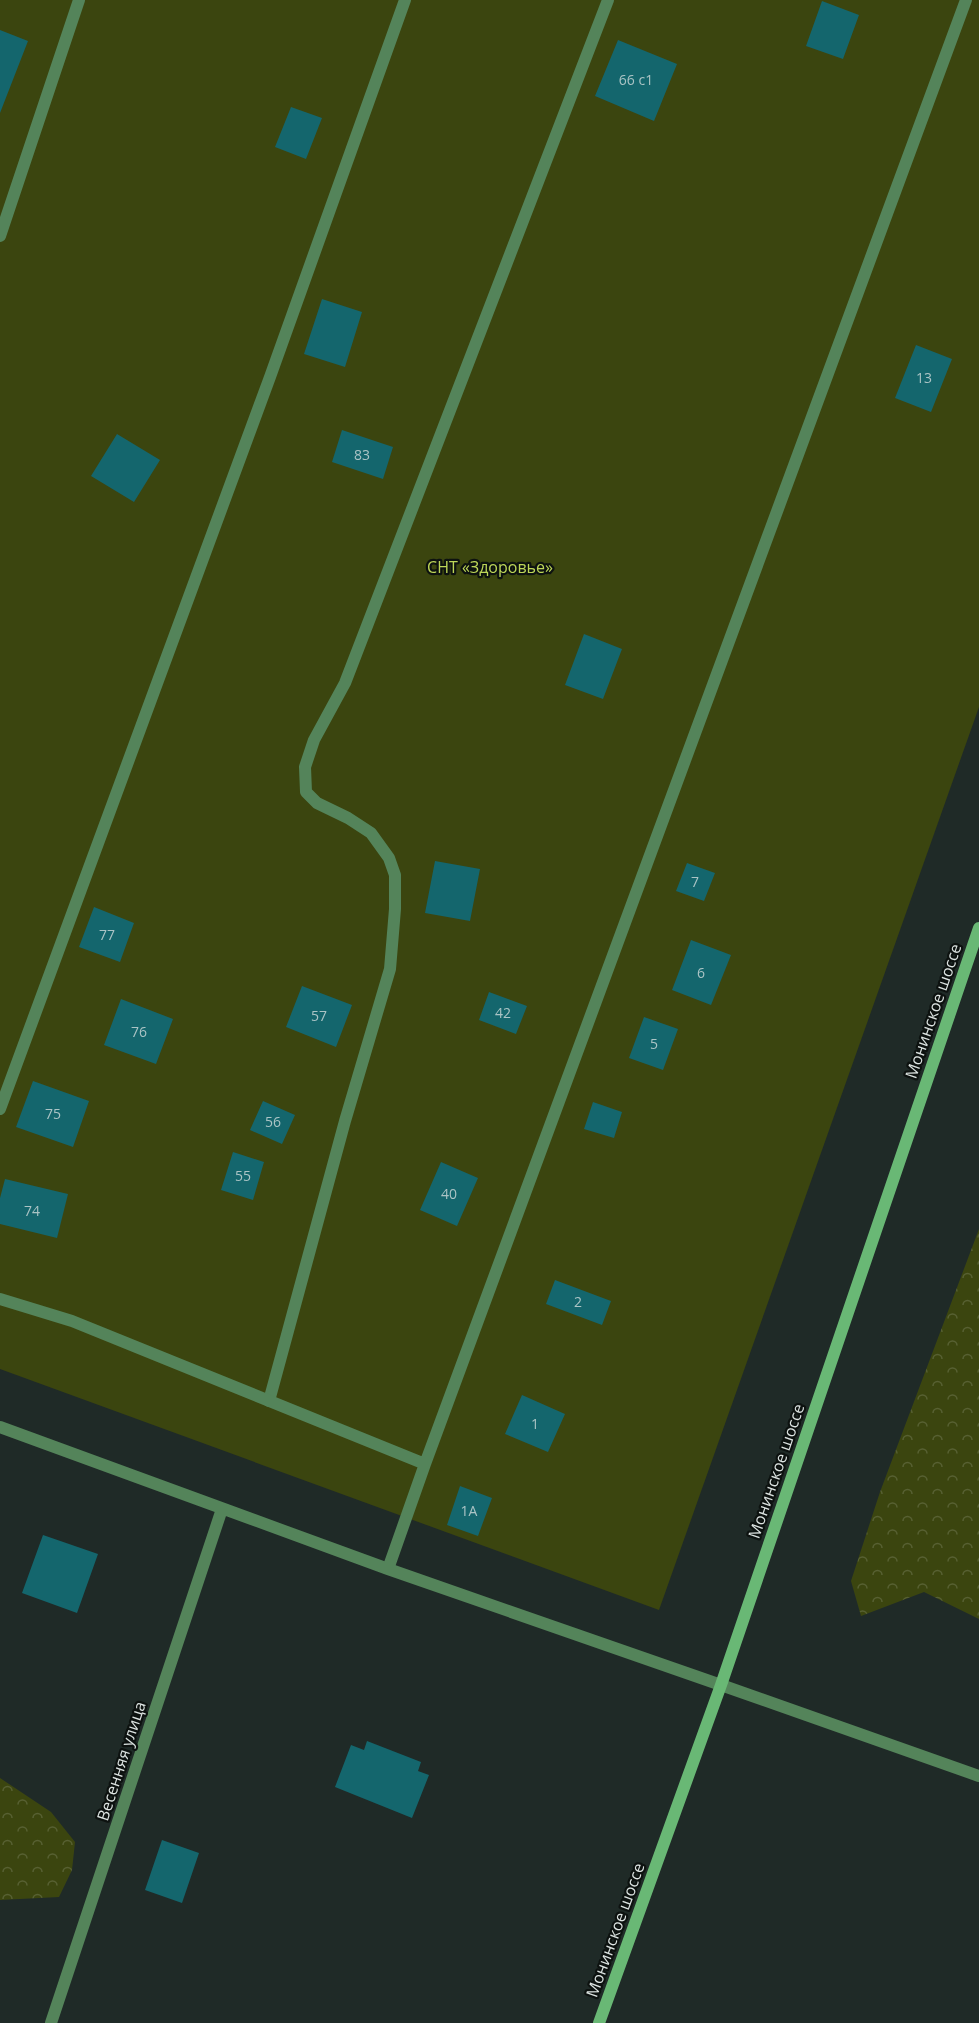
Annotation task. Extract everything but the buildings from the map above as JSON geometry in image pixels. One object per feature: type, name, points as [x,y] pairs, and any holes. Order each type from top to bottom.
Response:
[{"type":"main road","name":"Монинское шоссе","points":[[599,2023],[721,1685],[979,928]]},
{"type":"street","points":[[0,236],[79,0]]},
{"type":"street","points":[[0,1109],[262,399],[405,0]]},
{"type":"street","points":[[269,1401],[345,1121],[390,969],[395,909],[395,875],[389,858],[371,833],[348,818],[317,804],[306,792],[305,766],[314,740],[345,683],[608,0]]},
{"type":"street","points":[[388,1569],[966,0]]},
{"type":"street","points":[[0,194],[13,198]]},
{"type":"street","points":[[0,1299],[72,1321],[425,1464]]},
{"type":"street","points":[[0,1427],[388,1569],[979,1776]]},
{"type":"street","name":"Весенняя улица","points":[[51,2023],[222,1509]]},
{"type":"green space","name":"СНТ «Здоровье»","points":[[0,0],[979,0],[979,707],[659,1610],[0,1369]]},
{"type":"green space","points":[[979,1229],[979,1619],[924,1592],[861,1616],[851,1581],[880,1492]]},
{"type":"green space","points":[[0,1778],[51,1812],[75,1842],[72,1870],[59,1897],[0,1900]]}]
